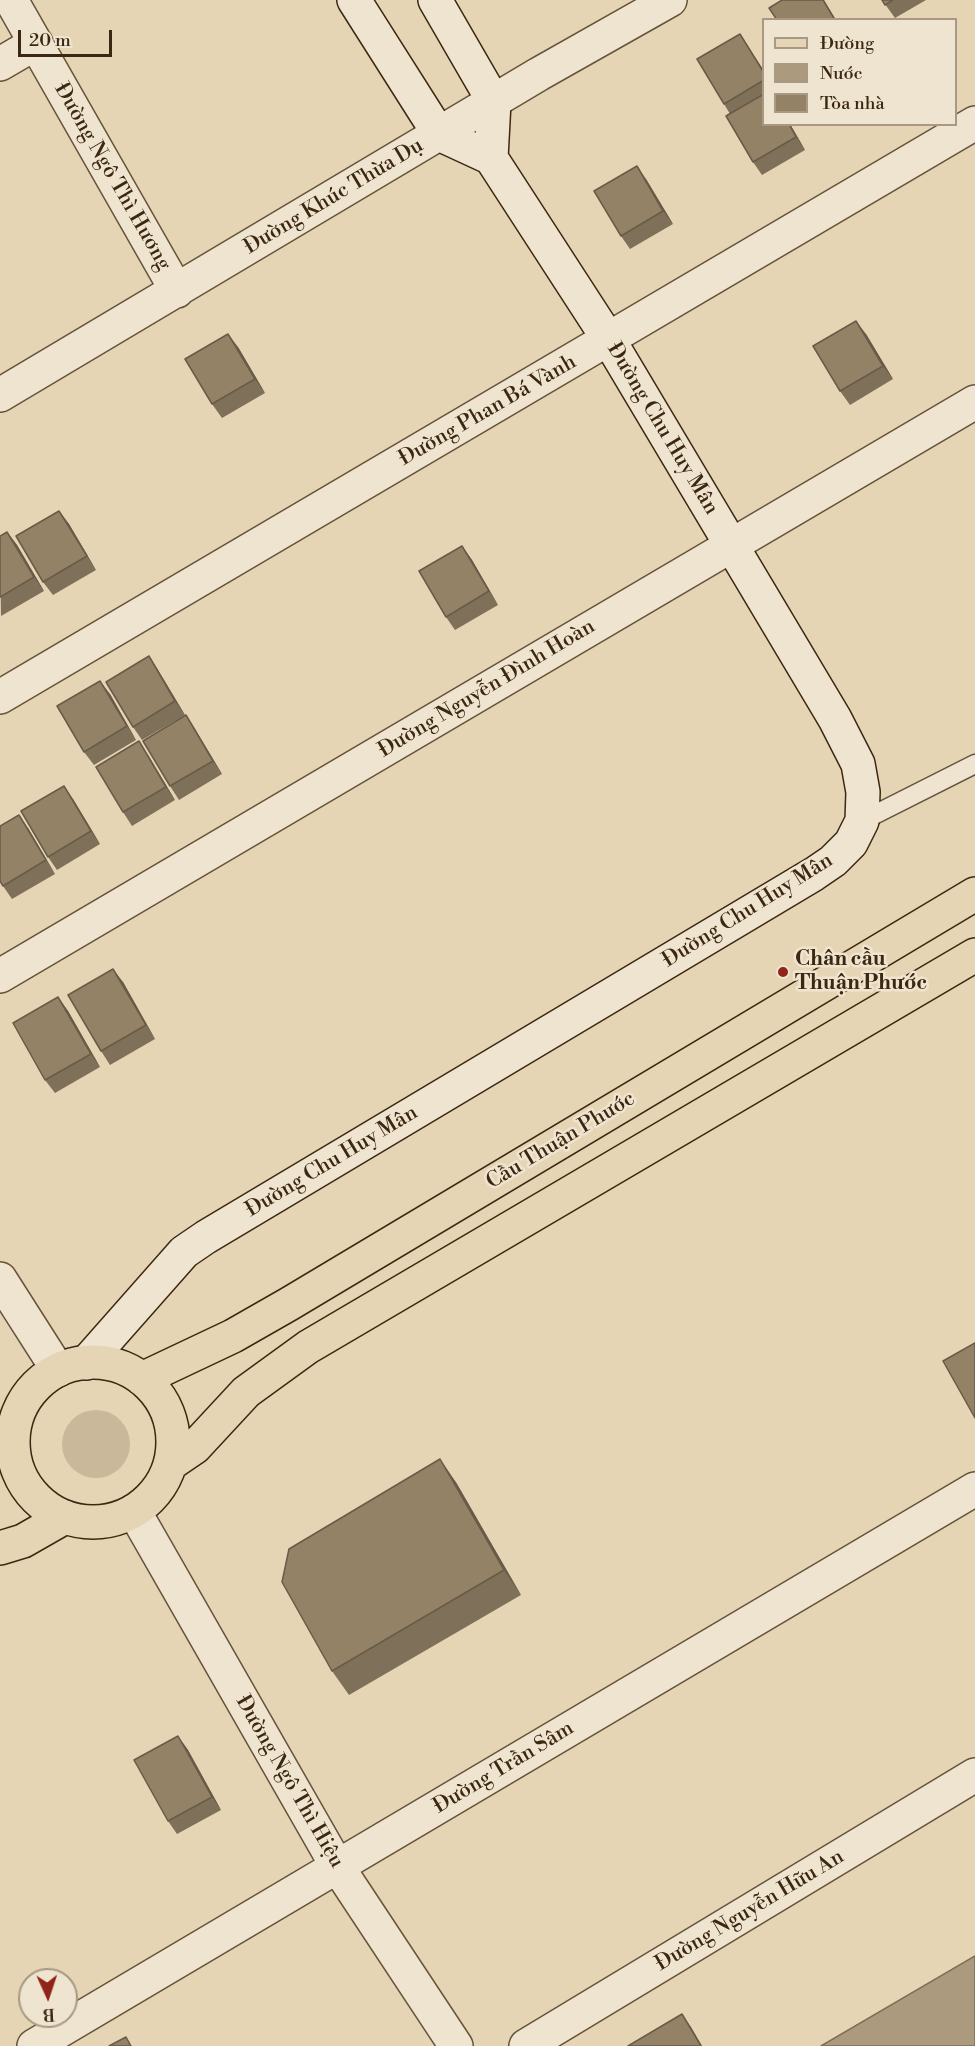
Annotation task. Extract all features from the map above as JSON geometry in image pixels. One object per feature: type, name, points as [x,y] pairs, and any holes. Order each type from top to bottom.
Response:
[{"type":"main road","name":"Cầu Thuận Phước","points":[[142,1379],[233,1336],[289,1304],[975,894]]},
{"type":"main road","points":[[170,1464],[195,1447],[246,1392],[308,1347],[975,955]]},
{"type":"main road","points":[[106,1364],[125,1369],[142,1379],[158,1396],[169,1418],[173,1441],[170,1464],[162,1482],[150,1499],[134,1511],[112,1520],[88,1522],[65,1517],[45,1506],[28,1490],[18,1470],[7,1432],[30,1392],[43,1380],[72,1366],[106,1364]]},
{"type":"main road","points":[[0,1548],[23,1541],[65,1517]]},
{"type":"street","name":"Đường Ngô Thì Hương","points":[[11,0],[177,291]]},
{"type":"street","points":[[354,0],[439,134],[491,158],[494,102],[435,0]]},
{"type":"street","name":"Đường Khúc Thừa Dụ","points":[[0,395],[439,134],[670,0]]},
{"type":"street","points":[[0,64],[36,43]]},
{"type":"street","name":"Đường Phan Bá Vành","points":[[0,697],[975,123]]},
{"type":"street","name":"Đường Chu Huy Mân","points":[[72,1366],[184,1252],[814,874],[833,861],[851,843],[862,821],[863,792],[858,764],[835,719],[609,340],[491,158]]},
{"type":"street","name":"Đường Nguyễn Đình Hoàn","points":[[0,976],[975,402]]},
{"type":"street","points":[[0,1279],[72,1366]]},
{"type":"street","name":"Đường Trần Sâm","points":[[34,2046],[975,1489]]},
{"type":"street","name":"Đường Ngô Thì Hiệu","points":[[134,1511],[337,1866],[456,2046]]},
{"type":"street","name":"Đường Nguyễn Hữu An","points":[[526,2046],[975,1775]]},
{"type":"lane","points":[[862,821],[975,764]]},
{"type":"shaded area","points":[[96,1410],[109,1413],[120,1420],[127,1431],[130,1444],[127,1457],[120,1468],[109,1475],[96,1478],[83,1475],[72,1468],[65,1457],[62,1444],[65,1431],[72,1420],[83,1413]]},
{"type":"water","points":[[975,1956],[975,2046],[821,2046]]},
{"type":"building","points":[[782,0],[823,0],[834,18],[776,18],[769,8]]},
{"type":"building","points":[[882,0],[893,0],[885,5]]},
{"type":"building","points":[[740,34],[762,70],[762,81],[724,104],[697,59]]},
{"type":"building","points":[[762,95],[762,126],[790,126],[796,137],[753,162],[726,116]]},
{"type":"building","points":[[637,166],[663,211],[621,236],[594,191]]},
{"type":"building","points":[[856,321],[883,366],[840,391],[813,346]]},
{"type":"building","points":[[228,334],[255,379],[212,404],[185,359]]},
{"type":"building","points":[[59,511],[87,556],[43,582],[16,536]]},
{"type":"building","points":[[7,532],[34,577],[0,597],[0,536]]},
{"type":"building","points":[[462,546],[489,591],[446,617],[419,571]]},
{"type":"building","points":[[149,656],[175,701],[133,727],[106,682]]},
{"type":"building","points":[[100,681],[127,726],[84,752],[57,706]]},
{"type":"building","points":[[186,715],[213,761],[170,786],[143,741]]},
{"type":"building","points":[[139,741],[166,787],[123,812],[96,767]]},
{"type":"building","points":[[64,786],[91,831],[48,857],[21,811]]},
{"type":"building","points":[[19,815],[46,860],[3,886],[0,881],[0,826]]},
{"type":"building","points":[[113,969],[146,1025],[101,1051],[68,995]]},
{"type":"building","points":[[58,997],[91,1054],[45,1080],[13,1023]]},
{"type":"building","points":[[975,1343],[975,1418],[943,1361]]},
{"type":"building","points":[[440,1459],[504,1570],[332,1671],[282,1582],[289,1549]]},
{"type":"building","points":[[178,1736],[212,1797],[168,1821],[134,1760]]},
{"type":"building","points":[[682,2014],[701,2046],[628,2046]]},
{"type":"building","points":[[126,2037],[131,2046],[109,2046]]},
{"type":"place","name":"Chân cầu Thuận Phước","points":[[783,972]]}]
